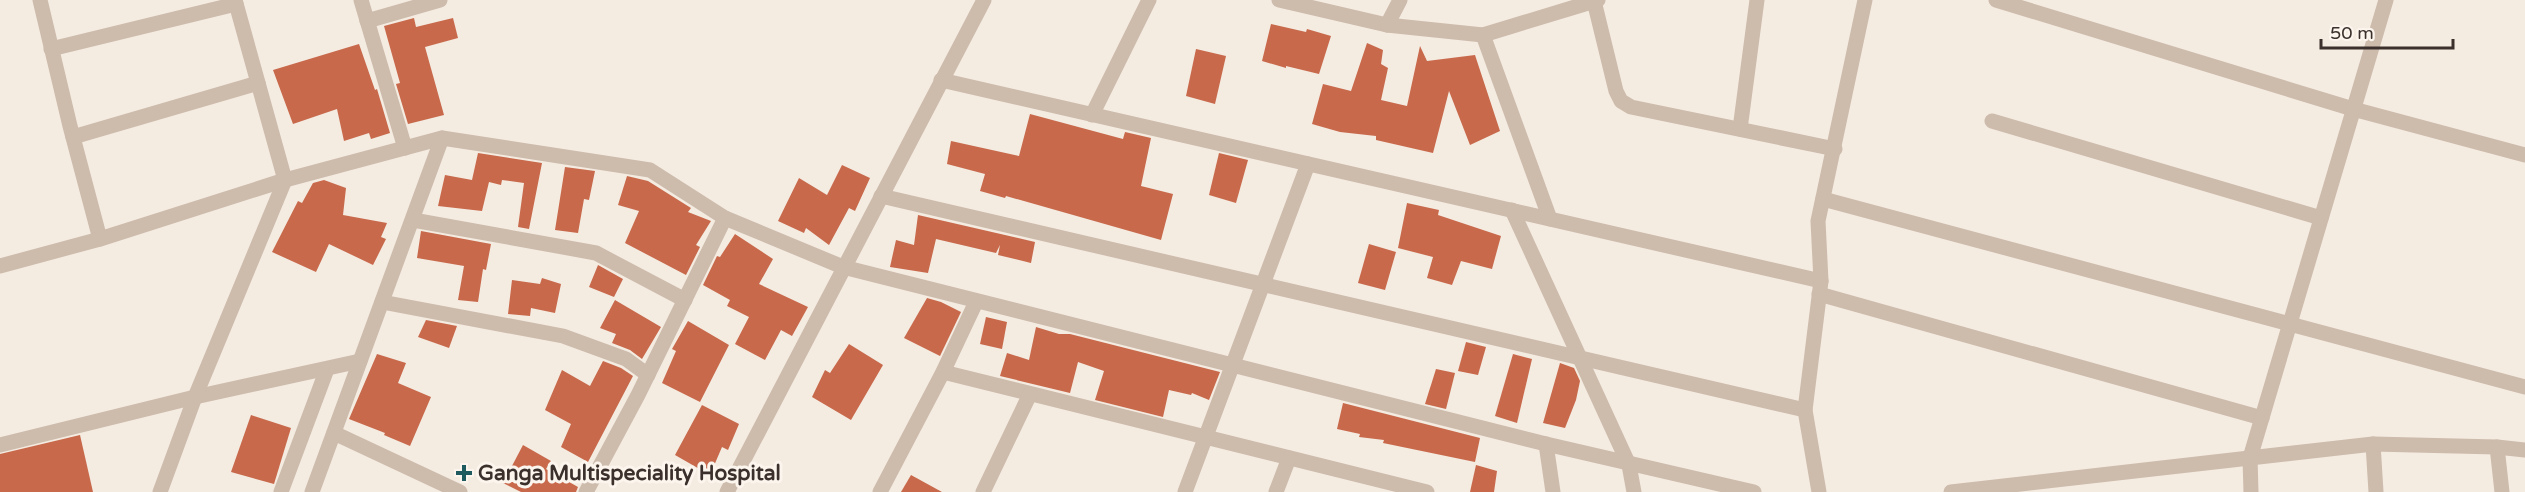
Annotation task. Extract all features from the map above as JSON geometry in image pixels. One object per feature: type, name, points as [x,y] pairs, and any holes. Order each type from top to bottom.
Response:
[{"type":"street","points":[[40,0],[100,239]]},
{"type":"street","points":[[361,0],[405,148]]},
{"type":"street","points":[[366,21],[440,0]]},
{"type":"street","points":[[727,492],[984,0]]},
{"type":"street","points":[[1092,115],[1149,0]]},
{"type":"street","points":[[1281,0],[1387,25],[1483,35],[1596,1],[1616,91],[1621,101],[1630,106],[1834,149]]},
{"type":"street","points":[[1387,25],[1400,0]]},
{"type":"street","points":[[1740,129],[1757,0]]},
{"type":"street","points":[[1819,492],[1805,410],[1820,287],[1818,220],[1865,0]]},
{"type":"street","points":[[1996,0],[2353,109],[2525,155]]},
{"type":"street","points":[[2252,492],[2250,458],[2385,0]]},
{"type":"street","points":[[51,49],[235,2],[285,180],[195,397],[160,492]]},
{"type":"street","points":[[1483,35],[1550,219]]},
{"type":"street","points":[[941,80],[1512,210],[1820,287],[2262,418]]},
{"type":"street","points":[[73,137],[258,83]]},
{"type":"street","points":[[1992,121],[2321,218]]},
{"type":"street","points":[[312,492],[442,138]]},
{"type":"street","points":[[0,266],[100,239],[285,180],[442,138],[650,170],[725,218],[843,267],[1629,465],[1708,487],[1754,492]]},
{"type":"street","points":[[1185,492],[1308,164]]},
{"type":"street","points":[[881,196],[1805,410]]},
{"type":"street","points":[[1823,199],[2525,387]]},
{"type":"street","points":[[1512,210],[1582,358],[1629,465],[1634,492]]},
{"type":"street","points":[[586,492],[648,375],[725,218]]},
{"type":"street","points":[[413,220],[596,253],[685,300]]},
{"type":"street","points":[[382,302],[563,336],[627,359],[648,375]]},
{"type":"street","points":[[880,492],[944,372],[976,302]]},
{"type":"street","points":[[0,445],[195,397],[360,361]]},
{"type":"street","points":[[281,492],[327,369]]},
{"type":"street","points":[[944,372],[1289,458],[1373,486],[1427,492]]},
{"type":"street","points":[[983,492],[1030,394]]},
{"type":"street","points":[[334,433],[460,492]]},
{"type":"street","points":[[1546,444],[1553,492]]},
{"type":"street","points":[[2373,444],[2376,492]]},
{"type":"street","points":[[1951,492],[2373,444],[2497,447],[2525,450]]},
{"type":"street","points":[[2497,447],[2502,492]]},
{"type":"street","points":[[1276,492],[1289,458]]},
{"type":"building","points":[[414,18],[416,27],[453,18],[458,38],[425,47],[444,115],[408,124],[396,84],[400,83],[384,26]]},
{"type":"building","points":[[1271,24],[1306,32],[1307,29],[1331,36],[1319,74],[1262,61]]},
{"type":"building","points":[[1367,43],[1383,50],[1381,64],[1388,68],[1381,100],[1407,106],[1420,46],[1427,61],[1475,55],[1500,131],[1470,145],[1449,91],[1433,153],[1376,140],[1376,136],[1340,132],[1312,124],[1323,84],[1351,91]]},
{"type":"building","points":[[359,44],[375,90],[377,89],[390,133],[371,139],[369,133],[344,141],[337,109],[293,124],[273,70]]},
{"type":"building","points":[[1196,49],[1226,56],[1215,104],[1186,96]]},
{"type":"building","points":[[1030,114],[1123,139],[1125,132],[1151,138],[1141,186],[1173,194],[1161,240],[1006,196],[1005,198],[980,191],[985,174],[947,164],[951,141],[1019,156]]},
{"type":"building","points":[[478,153],[542,163],[529,229],[518,227],[524,183],[502,180],[501,185],[489,182],[482,211],[438,206],[445,175],[472,180]]},
{"type":"building","points":[[1219,153],[1248,160],[1236,203],[1209,195]]},
{"type":"building","points":[[842,165],[870,178],[855,211],[849,208],[829,245],[806,228],[804,233],[778,221],[799,178],[827,195]]},
{"type":"building","points":[[565,167],[595,171],[589,200],[584,199],[578,233],[555,230]]},
{"type":"building","points":[[627,176],[648,181],[691,208],[688,212],[711,221],[696,245],[700,247],[686,275],[625,243],[639,211],[618,205]]},
{"type":"building","points":[[324,180],[346,188],[343,215],[387,223],[381,237],[386,239],[373,265],[329,244],[316,272],[272,252],[298,201],[302,203],[313,183]]},
{"type":"building","points":[[1407,203],[1439,210],[1438,215],[1501,236],[1492,269],[1461,261],[1452,285],[1427,278],[1433,257],[1398,248]]},
{"type":"building","points":[[918,215],[1035,242],[1031,263],[998,255],[1000,245],[996,253],[936,239],[928,273],[890,267],[896,240],[914,245]]},
{"type":"building","points":[[421,231],[491,244],[486,270],[483,269],[478,302],[458,300],[464,266],[417,258]]},
{"type":"building","points":[[735,234],[773,259],[759,284],[808,307],[792,336],[781,330],[765,360],[735,344],[749,317],[727,306],[730,300],[703,285],[717,256],[720,257]]},
{"type":"building","points":[[1369,244],[1396,252],[1385,290],[1358,283]]},
{"type":"building","points":[[598,265],[623,279],[614,297],[589,287]]},
{"type":"building","points":[[542,278],[561,284],[555,313],[531,308],[530,316],[508,314],[512,280],[540,284]]},
{"type":"building","points":[[927,298],[961,312],[940,356],[904,338]]},
{"type":"building","points":[[615,300],[661,327],[642,359],[630,350],[612,343],[616,334],[600,328]]},
{"type":"building","points":[[986,317],[1007,322],[1002,349],[980,344]]},
{"type":"building","points":[[426,320],[457,326],[449,348],[418,337]]},
{"type":"building","points":[[688,321],[729,345],[700,402],[662,383],[676,351],[672,349]]},
{"type":"building","points":[[1036,327],[1220,372],[1209,400],[1192,393],[1191,395],[1169,390],[1163,417],[1095,400],[1104,371],[1078,362],[1070,393],[1000,376],[1007,353],[1029,360]]},
{"type":"building","points":[[1466,342],[1486,347],[1478,375],[1458,371]]},
{"type":"building","points":[[849,344],[883,365],[851,420],[812,397],[825,370],[830,373]]},
{"type":"building","points":[[377,354],[406,363],[398,383],[431,397],[410,446],[349,419]]},
{"type":"building","points":[[1513,354],[1532,359],[1517,423],[1495,416]]},
{"type":"building","points":[[603,361],[633,376],[588,462],[561,447],[571,424],[545,410],[562,370],[590,386]]},
{"type":"building","points":[[1560,363],[1574,368],[1580,381],[1576,400],[1565,428],[1543,423]]},
{"type":"building","points":[[1436,369],[1455,373],[1446,409],[1425,404]]},
{"type":"building","points":[[1343,403],[1480,438],[1475,462],[1383,443],[1384,440],[1359,437],[1360,434],[1337,429]]},
{"type":"building","points":[[702,405],[739,424],[728,450],[722,447],[710,475],[675,455]]},
{"type":"building","points":[[251,415],[291,428],[274,484],[231,472]]},
{"type":"building","points":[[80,435],[93,492],[0,492],[0,454]]},
{"type":"building","points":[[523,445],[551,461],[546,469],[578,487],[576,492],[521,492],[503,483]]},
{"type":"building","points":[[1476,465],[1497,471],[1494,492],[1470,492]]},
{"type":"building","points":[[911,475],[942,492],[901,492]]},
{"type":"place","name":"Ganga Multispeciality Hospital","points":[[464,473]]}]
